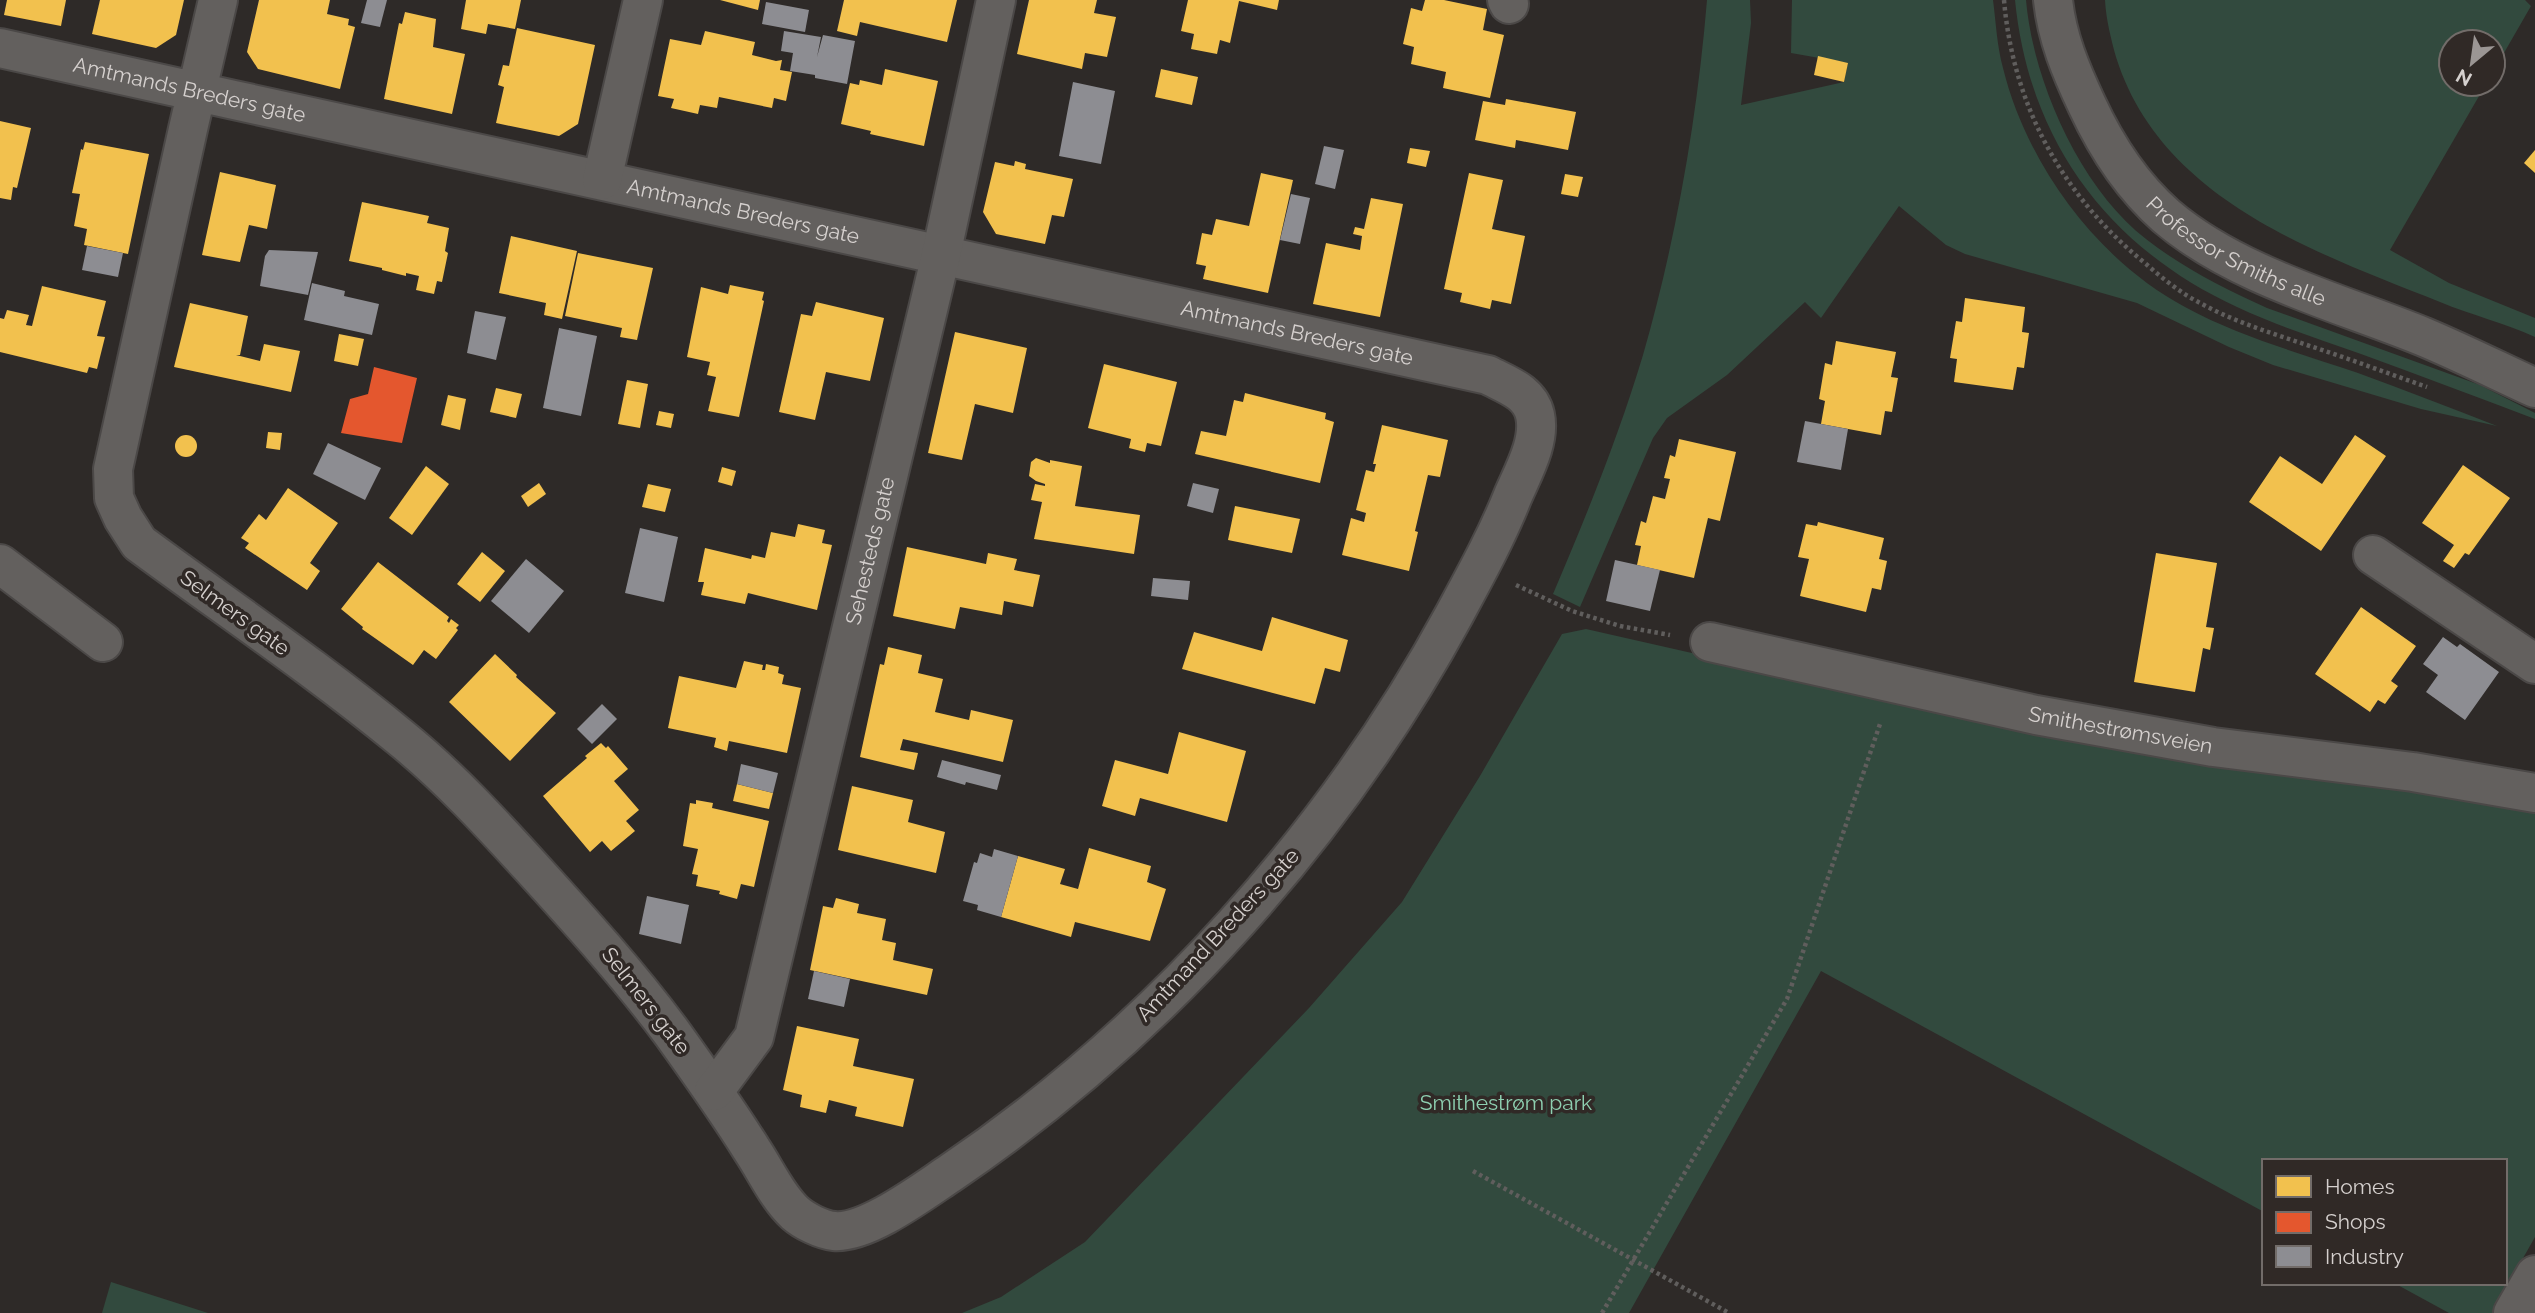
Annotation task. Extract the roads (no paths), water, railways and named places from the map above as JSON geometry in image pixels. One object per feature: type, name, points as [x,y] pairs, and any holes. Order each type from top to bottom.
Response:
[{"type":"street","name":"Selmers gate","points":[[218,0],[113,469],[114,498],[123,518],[139,543],[293,654],[406,741],[490,822],[598,940],[650,1003],[714,1091]]},
{"type":"street","points":[[602,180],[643,0]]},
{"type":"street","name":"Sehesteds gate","points":[[714,1091],[754,1037],[941,255],[996,0]]},
{"type":"street","name":"Professor Smiths alle","points":[[2053,0],[2056,25],[2068,65],[2098,131],[2131,180],[2165,215],[2215,249],[2257,271],[2425,337],[2535,388]]},
{"type":"street","name":"Amtmands Breders gate","points":[[0,48],[1488,375]]},
{"type":"street","name":"Amtmand Breders gate","points":[[714,1091],[778,1192],[796,1214],[831,1232],[855,1229],[903,1205],[986,1149],[1058,1094],[1129,1031],[1195,966],[1264,891],[1353,776],[1420,678],[1503,521],[1533,445],[1537,424],[1535,411],[1527,397],[1488,375]]},
{"type":"street","points":[[2373,555],[2535,664]]},
{"type":"street","points":[[0,564],[103,642]]},
{"type":"street","name":"Smithestrømsveien","points":[[1710,642],[2036,715],[2213,747],[2413,772],[2535,793]]},
{"type":"street","points":[[2513,1313],[2535,1275]]},
{"type":"park label","name":"Smithestrøm park","points":[[1506,1103]]}]
